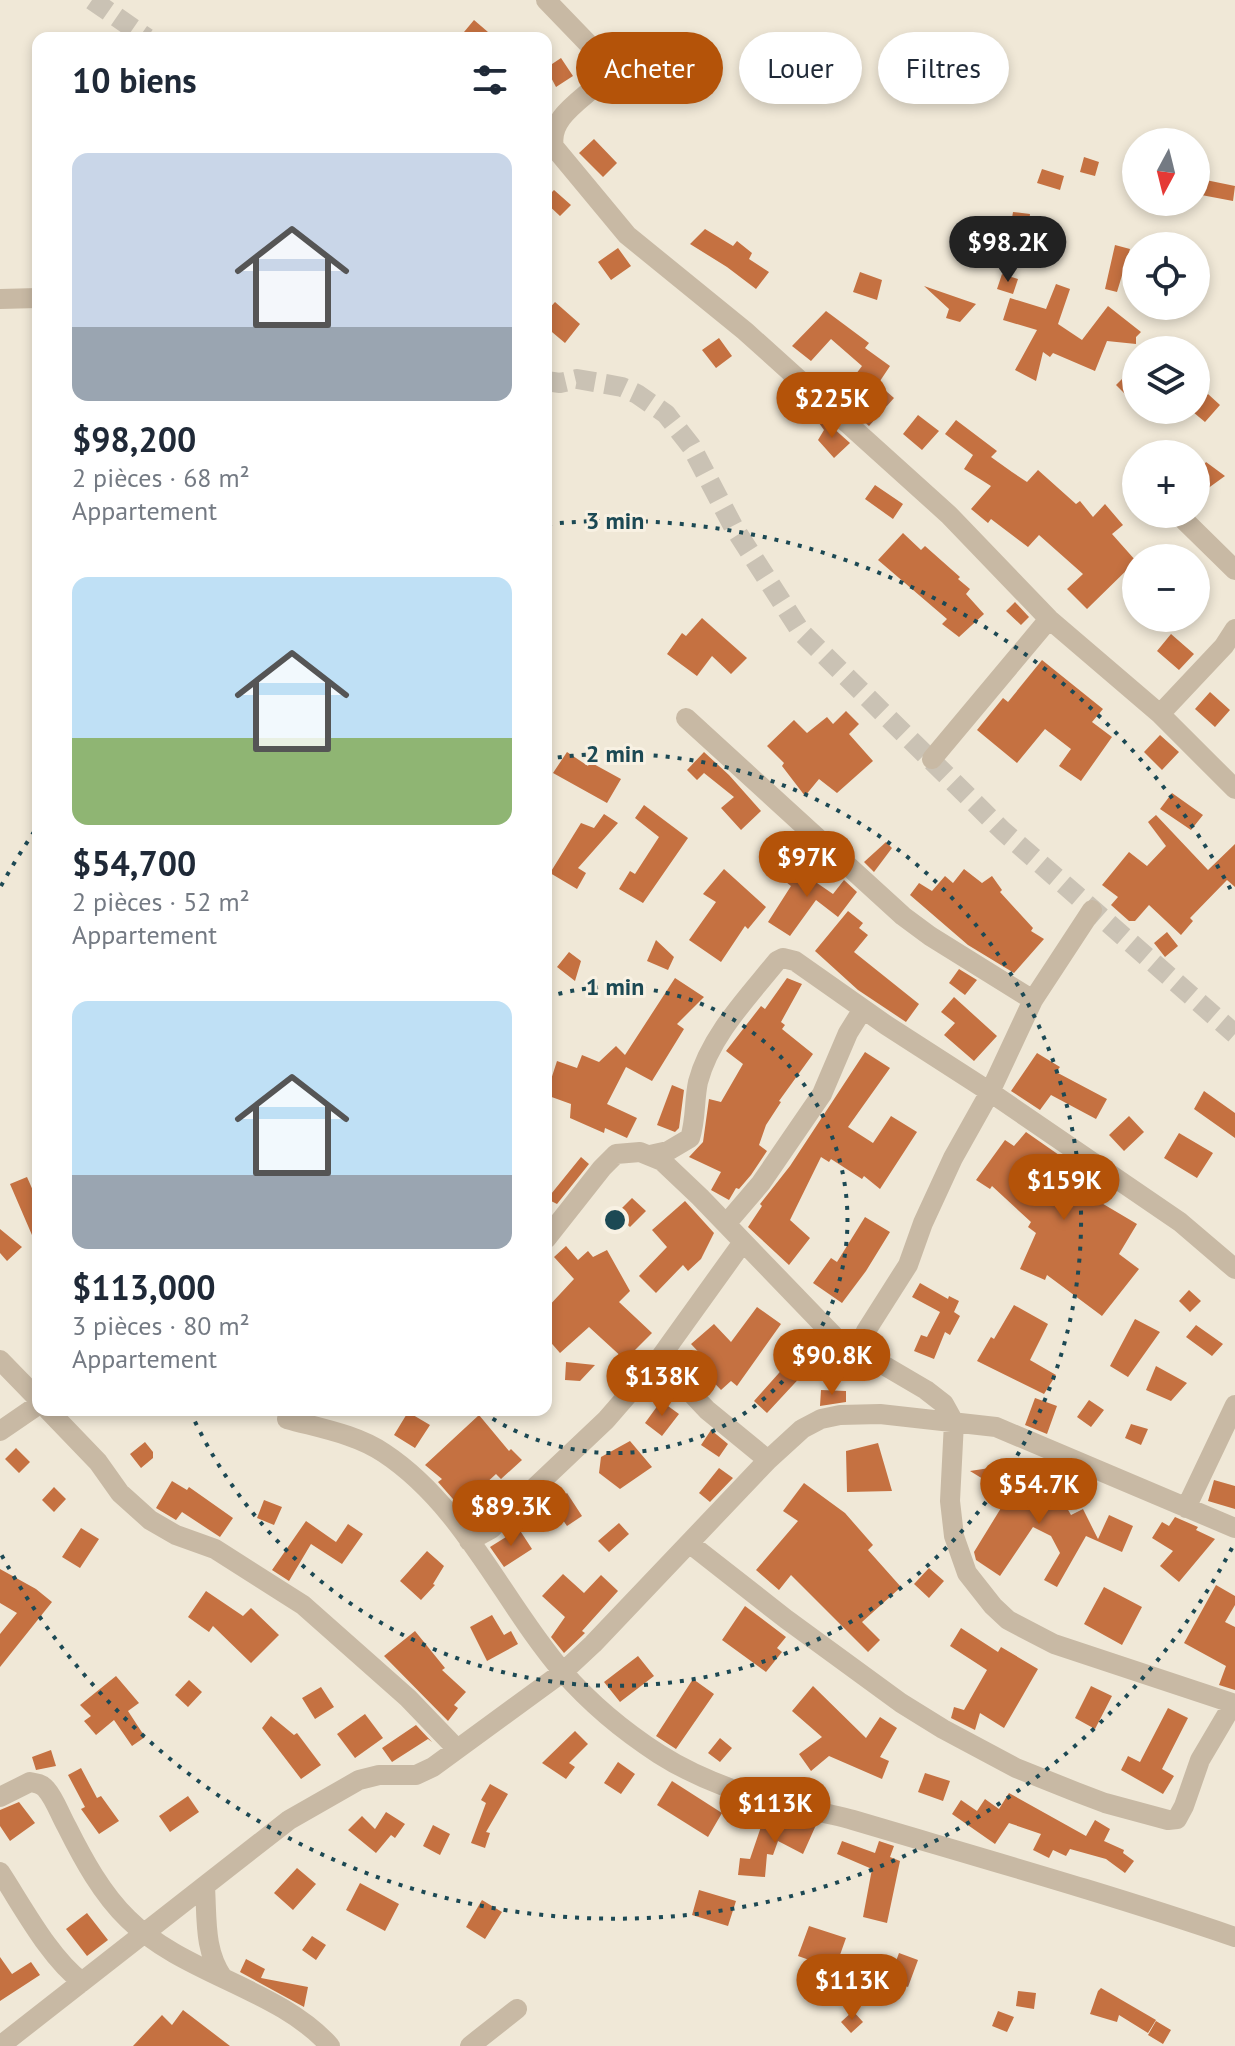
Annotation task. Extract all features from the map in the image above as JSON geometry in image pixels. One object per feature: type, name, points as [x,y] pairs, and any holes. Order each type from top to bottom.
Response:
[{"type":"street","points":[[546,0],[601,57],[603,67],[603,77],[599,83],[557,122],[553,130],[554,147],[627,235],[745,331],[949,515],[1049,619],[1160,714],[1235,789]]},
{"type":"street","points":[[0,299],[32,298]]},
{"type":"street","points":[[1192,528],[1235,570]]},
{"type":"street","points":[[932,759],[1049,619]]},
{"type":"street","points":[[1160,714],[1224,646],[1235,629]]},
{"type":"street","points":[[686,718],[903,916],[1033,1000]]},
{"type":"street","points":[[857,1351],[866,1331],[908,1265],[947,1171],[990,1092],[1033,1000],[1092,910]]},
{"type":"street","points":[[650,1155],[668,1151],[690,1138],[699,1081],[707,1056],[723,1030],[777,961],[789,958],[1180,1222],[1235,1269]]},
{"type":"street","points":[[726,1224],[761,1183],[822,1094],[848,1033],[863,1009]]},
{"type":"street","points":[[552,1232],[616,1154],[631,1151],[650,1155],[673,1168],[834,1336],[926,1390],[944,1404],[954,1422],[950,1501],[954,1536],[967,1573],[993,1606],[1008,1620],[1054,1644],[1234,1704],[1200,1760],[1177,1819],[1168,1820],[1105,1803],[1016,1768],[901,1703],[689,1543]]},
{"type":"street","points":[[469,1541],[491,1529],[585,1440],[659,1359],[743,1242]]},
{"type":"street","points":[[659,1359],[707,1410],[768,1460]]},
{"type":"street","points":[[0,1360],[32,1395]]},
{"type":"street","points":[[1186,1508],[1235,1405]]},
{"type":"street","points":[[0,1431],[32,1407]]},
{"type":"street","points":[[0,2046],[289,1820],[359,1780],[379,1775],[416,1775],[433,1767],[563,1672],[768,1460],[802,1429],[821,1419],[880,1414],[996,1427],[1235,1528]]},
{"type":"street","points":[[54,1416],[98,1462],[120,1493],[150,1520],[176,1535],[215,1549],[303,1605],[408,1698],[457,1749]]},
{"type":"street","points":[[287,1419],[345,1435],[382,1451],[416,1477],[469,1541],[563,1672],[617,1724],[661,1755],[710,1782],[776,1803],[839,1816],[1140,1904],[1235,1937]]},
{"type":"street","points":[[0,1797],[30,1782],[46,1788],[78,1850],[105,1892],[144,1935],[271,2003],[309,2026],[330,2046]]},
{"type":"street","points":[[0,1872],[52,1949],[82,1982]]},
{"type":"street","points":[[205,1887],[209,1952],[213,1964],[226,1981]]},
{"type":"street","points":[[470,2046],[517,2009]]},
{"type":"building","points":[[474,20],[488,32],[464,32]]},
{"type":"building","points":[[561,58],[573,76],[556,87],[552,79],[552,64]]},
{"type":"building","points":[[594,139],[617,163],[603,177],[579,153]]},
{"type":"building","points":[[1084,157],[1099,162],[1095,176],[1080,172]]},
{"type":"building","points":[[1042,169],[1064,176],[1060,190],[1037,183]]},
{"type":"building","points":[[1210,181],[1235,186],[1233,201],[1210,197]]},
{"type":"building","points":[[554,190],[571,205],[560,216],[552,209]]},
{"type":"building","points":[[1013,212],[1030,214],[1028,232],[1010,230]]},
{"type":"building","points":[[705,229],[733,246],[737,241],[752,253],[749,259],[769,272],[756,289],[690,244]]},
{"type":"building","points":[[1115,245],[1122,247],[1122,275],[1117,292],[1105,289]]},
{"type":"building","points":[[618,248],[631,266],[611,280],[598,262]]},
{"type":"building","points":[[860,272],[882,280],[877,300],[853,292]]},
{"type":"building","points":[[1002,274],[1018,279],[1013,294],[997,289]]},
{"type":"building","points":[[1056,284],[1070,289],[1058,324],[1082,340],[1108,306],[1141,332],[1137,336],[1122,336],[1122,343],[1107,341],[1095,371],[1053,353],[1050,357],[1043,352],[1036,381],[1015,370],[1037,330],[1003,320],[1010,298],[1046,309]]},
{"type":"building","points":[[924,286],[976,304],[960,322],[946,318],[949,309]]},
{"type":"building","points":[[555,302],[580,324],[565,343],[552,332],[552,305]]},
{"type":"building","points":[[826,311],[869,343],[865,348],[890,366],[878,384],[894,398],[869,426],[838,398],[862,366],[831,339],[811,361],[792,346]]},
{"type":"building","points":[[719,338],[732,356],[716,368],[702,350]]},
{"type":"building","points":[[1210,396],[1220,405],[1210,416]]},
{"type":"building","points":[[918,415],[939,431],[922,450],[903,434]]},
{"type":"building","points":[[823,419],[850,443],[834,458],[818,440],[824,430],[819,423]]},
{"type":"building","points":[[956,420],[997,451],[991,457],[1027,482],[1038,470],[1076,504],[1080,501],[1093,517],[1105,504],[1122,524],[1112,534],[1122,545],[1122,575],[1087,609],[1067,589],[1083,574],[1039,535],[1028,547],[991,519],[988,523],[971,509],[991,486],[964,469],[973,455],[945,434]]},
{"type":"building","points":[[1210,465],[1225,476],[1210,487]]},
{"type":"building","points":[[875,485],[903,504],[893,519],[865,499]]},
{"type":"building","points":[[903,533],[921,550],[925,546],[960,577],[958,579],[970,589],[966,594],[984,614],[959,637],[942,624],[947,619],[878,560]]},
{"type":"building","points":[[1015,602],[1029,617],[1021,625],[1006,611]]},
{"type":"building","points":[[702,618],[747,658],[731,674],[712,656],[697,676],[667,654],[682,633],[686,636]]},
{"type":"building","points":[[1171,634],[1194,654],[1179,670],[1157,651]]},
{"type":"building","points":[[1042,660],[1103,709],[1092,722],[1112,737],[1081,781],[1059,766],[1071,749],[1045,729],[1017,763],[977,730],[1003,698],[1008,702]]},
{"type":"building","points":[[1210,692],[1230,710],[1215,727],[1195,709]]},
{"type":"building","points":[[846,711],[859,724],[849,734],[873,761],[837,793],[819,779],[805,796],[782,766],[784,763],[767,746],[794,720],[807,733],[827,717],[833,724]]},
{"type":"building","points":[[1160,735],[1179,752],[1162,770],[1144,752]]},
{"type":"building","points":[[567,752],[588,766],[590,762],[621,779],[607,803],[553,773]]},
{"type":"building","points":[[704,752],[761,811],[741,830],[721,808],[734,797],[704,773],[697,780],[687,770]]},
{"type":"building","points":[[1172,793],[1203,815],[1191,830],[1160,809]]},
{"type":"building","points":[[644,805],[688,838],[643,903],[619,889],[630,871],[635,874],[659,837],[635,818]]},
{"type":"building","points":[[604,814],[618,823],[578,868],[586,873],[577,889],[552,874],[552,870],[581,823],[594,828]]},
{"type":"building","points":[[1156,815],[1208,870],[1235,844],[1235,887],[1227,880],[1190,918],[1193,921],[1181,935],[1149,905],[1135,921],[1129,921],[1111,905],[1118,897],[1102,885],[1129,852],[1147,866],[1166,846],[1148,822]]},
{"type":"building","points":[[886,842],[892,848],[874,872],[864,862]]},
{"type":"building","points":[[788,863],[833,894],[844,880],[857,892],[838,917],[816,900],[790,936],[768,922],[791,886],[777,875]]},
{"type":"building","points":[[724,869],[766,907],[748,929],[745,926],[721,962],[689,940],[716,902],[703,894]]},
{"type":"building","points":[[964,869],[982,883],[992,876],[1002,890],[1000,892],[1033,928],[1031,931],[1044,939],[1014,973],[968,945],[910,895],[919,883],[932,891],[945,876],[953,883]]},
{"type":"building","points":[[848,911],[863,923],[859,928],[868,935],[854,952],[919,1004],[906,1022],[858,990],[815,951]]},
{"type":"building","points":[[1167,932],[1178,946],[1165,957],[1154,943]]},
{"type":"building","points":[[656,940],[674,957],[668,970],[647,961]]},
{"type":"building","points":[[569,952],[581,961],[575,981],[557,967]]},
{"type":"building","points":[[959,969],[977,980],[965,995],[949,983]]},
{"type":"building","points":[[675,978],[704,997],[677,1024],[684,1029],[652,1081],[626,1067],[607,1104],[637,1118],[627,1138],[605,1128],[604,1133],[570,1118],[571,1104],[552,1097],[552,1076],[557,1061],[577,1068],[582,1055],[599,1062],[616,1046],[625,1055]]},
{"type":"building","points":[[787,978],[802,984],[781,1022],[785,1025],[782,1029],[813,1054],[779,1101],[766,1125],[759,1145],[767,1151],[729,1200],[711,1190],[721,1172],[689,1157],[703,1142],[709,1099],[721,1102],[743,1064],[726,1051],[761,1006],[765,1009]]},
{"type":"building","points":[[954,997],[997,1036],[974,1061],[944,1035],[955,1023],[941,1012]]},
{"type":"building","points":[[865,1052],[890,1068],[848,1127],[873,1143],[891,1116],[917,1132],[880,1189],[864,1176],[862,1179],[831,1159],[829,1162],[821,1157],[790,1220],[810,1238],[789,1265],[748,1227],[762,1206],[760,1204],[790,1166]]},
{"type":"building","points":[[1037,1053],[1060,1067],[1056,1072],[1107,1099],[1096,1119],[1051,1095],[1040,1110],[1011,1091]]},
{"type":"building","points":[[672,1085],[684,1090],[679,1128],[675,1132],[657,1125]]},
{"type":"building","points":[[1204,1091],[1235,1113],[1235,1138],[1194,1109]]},
{"type":"building","points":[[1129,1116],[1144,1132],[1124,1151],[1109,1135]]},
{"type":"building","points":[[1026,1132],[1059,1155],[1070,1167],[1064,1177],[1073,1169],[1081,1177],[1085,1173],[1098,1186],[1088,1195],[1137,1224],[1119,1254],[1139,1269],[1102,1316],[1047,1275],[1045,1280],[1020,1269],[1036,1233],[1028,1227],[1031,1222],[992,1186],[990,1189],[976,1180],[1005,1140],[1014,1146]]},
{"type":"building","points":[[1179,1133],[1213,1153],[1197,1178],[1164,1158]]},
{"type":"building","points":[[581,1157],[589,1164],[557,1204],[552,1202],[552,1193]]},
{"type":"building","points":[[27,1177],[32,1188],[32,1235],[10,1184]]},
{"type":"building","points":[[632,1198],[646,1211],[630,1227],[616,1214]]},
{"type":"building","points":[[685,1201],[714,1233],[701,1259],[688,1271],[683,1265],[656,1293],[639,1276],[667,1247],[652,1230]]},
{"type":"building","points":[[865,1217],[890,1232],[842,1303],[813,1283],[831,1258],[837,1262]]},
{"type":"building","points":[[0,1229],[22,1247],[7,1261],[0,1253]]},
{"type":"building","points":[[566,1246],[578,1260],[588,1251],[593,1257],[607,1250],[630,1291],[619,1302],[652,1333],[625,1360],[589,1327],[560,1353],[552,1344],[552,1303],[574,1279],[554,1257]]},
{"type":"building","points":[[920,1283],[948,1299],[949,1296],[959,1301],[954,1312],[960,1316],[950,1335],[945,1332],[934,1359],[914,1351],[921,1335],[927,1337],[940,1312],[912,1297]]},
{"type":"building","points":[[1189,1290],[1201,1301],[1190,1312],[1179,1301]]},
{"type":"building","points":[[1014,1305],[1048,1324],[1030,1360],[1056,1375],[1044,1394],[977,1361]]},
{"type":"building","points":[[757,1307],[781,1324],[737,1386],[731,1381],[721,1390],[701,1369],[708,1362],[691,1344],[714,1324],[731,1342]]},
{"type":"building","points":[[1135,1319],[1160,1332],[1128,1377],[1110,1366]]},
{"type":"building","points":[[1196,1325],[1223,1344],[1212,1356],[1186,1337]]},
{"type":"building","points":[[795,1355],[806,1364],[806,1371],[767,1413],[754,1401]]},
{"type":"building","points":[[566,1362],[595,1365],[580,1381],[565,1380]]},
{"type":"building","points":[[1156,1366],[1187,1383],[1171,1401],[1146,1390]]},
{"type":"building","points":[[821,1390],[846,1391],[846,1402],[820,1406]]},
{"type":"building","points":[[1035,1398],[1057,1406],[1047,1434],[1025,1425]]},
{"type":"building","points":[[1089,1400],[1104,1410],[1091,1427],[1077,1417]]},
{"type":"building","points":[[661,1401],[679,1414],[662,1436],[645,1423]]},
{"type":"building","points":[[406,1416],[415,1416],[430,1425],[415,1448],[394,1435]]},
{"type":"building","points":[[478,1416],[509,1451],[511,1449],[522,1460],[501,1479],[496,1474],[460,1507],[438,1482],[442,1479],[425,1465]]},
{"type":"building","points":[[1131,1424],[1148,1429],[1141,1445],[1125,1438]]},
{"type":"building","points":[[711,1430],[728,1444],[719,1457],[701,1445]]},
{"type":"building","points":[[630,1441],[652,1467],[620,1489],[599,1473],[601,1457]]},
{"type":"building","points":[[145,1442],[153,1452],[153,1458],[141,1468],[130,1454]]},
{"type":"building","points":[[878,1443],[892,1491],[847,1492],[846,1451]]},
{"type":"building","points":[[16,1448],[30,1462],[19,1473],[5,1459]]},
{"type":"building","points":[[996,1467],[1017,1480],[1019,1476],[1036,1484],[1032,1491],[1067,1508],[1071,1515],[1083,1509],[1098,1539],[1109,1515],[1133,1526],[1122,1552],[1086,1536],[1057,1587],[1044,1580],[1060,1553],[1051,1536],[1033,1527],[1000,1576],[976,1560],[974,1552],[1009,1495],[970,1471]]},
{"type":"building","points":[[719,1468],[733,1478],[710,1502],[699,1493]]},
{"type":"building","points":[[1214,1480],[1235,1486],[1235,1509],[1208,1501]]},
{"type":"building","points":[[172,1481],[187,1490],[189,1487],[233,1518],[220,1537],[182,1512],[176,1520],[156,1508]]},
{"type":"building","points":[[804,1483],[845,1513],[873,1545],[868,1550],[901,1587],[862,1622],[880,1640],[868,1652],[791,1575],[779,1590],[756,1570],[798,1521],[783,1511]]},
{"type":"building","points":[[54,1487],[66,1499],[54,1512],[42,1500]]},
{"type":"building","points":[[567,1493],[582,1516],[567,1526],[552,1504]]},
{"type":"building","points":[[264,1500],[282,1507],[274,1525],[257,1518]]},
{"type":"building","points":[[1175,1517],[1215,1539],[1179,1582],[1160,1566],[1173,1551],[1152,1538],[1162,1522],[1169,1526]]},
{"type":"building","points":[[306,1521],[336,1542],[348,1524],[363,1534],[342,1564],[311,1544],[289,1581],[272,1570]]},
{"type":"building","points":[[619,1523],[629,1534],[609,1552],[598,1541]]},
{"type":"building","points":[[81,1528],[99,1539],[80,1568],[62,1557]]},
{"type":"building","points":[[519,1529],[532,1549],[504,1567],[490,1547]]},
{"type":"building","points":[[427,1551],[444,1566],[435,1585],[421,1600],[400,1581]]},
{"type":"building","points":[[929,1568],[944,1581],[929,1598],[914,1584]]},
{"type":"building","points":[[0,1569],[36,1589],[52,1602],[0,1667],[0,1634],[17,1613],[0,1603]]},
{"type":"building","points":[[563,1574],[584,1593],[601,1575],[618,1591],[582,1631],[585,1633],[564,1653],[551,1637],[565,1617],[542,1596]]},
{"type":"building","points":[[1216,1585],[1235,1596],[1235,1605],[1225,1622],[1235,1627],[1235,1690],[1219,1685],[1226,1666],[1184,1643]]},
{"type":"building","points":[[1104,1587],[1142,1607],[1122,1645],[1084,1624]]},
{"type":"building","points":[[206,1591],[243,1616],[251,1608],[279,1635],[251,1663],[213,1626],[209,1632],[188,1617]]},
{"type":"building","points":[[745,1606],[786,1637],[777,1648],[782,1652],[766,1672],[722,1640]]},
{"type":"building","points":[[492,1615],[504,1635],[511,1631],[518,1644],[487,1661],[470,1627]]},
{"type":"building","points":[[961,1628],[998,1652],[1001,1647],[1038,1669],[1004,1728],[980,1713],[975,1730],[951,1718],[954,1707],[964,1710],[987,1670],[950,1646]]},
{"type":"building","points":[[415,1631],[445,1668],[442,1670],[466,1692],[454,1705],[458,1708],[448,1721],[384,1656]]},
{"type":"building","points":[[638,1656],[654,1676],[620,1702],[604,1682]]},
{"type":"building","points":[[116,1676],[139,1703],[128,1711],[145,1737],[132,1746],[114,1720],[96,1735],[84,1721],[91,1716],[80,1705]]},
{"type":"building","points":[[693,1679],[714,1694],[676,1749],[656,1736]]},
{"type":"building","points":[[189,1680],[202,1692],[188,1707],[175,1695]]},
{"type":"building","points":[[813,1686],[866,1738],[880,1717],[897,1728],[880,1757],[889,1761],[882,1779],[829,1756],[811,1771],[799,1754],[822,1737],[792,1711]]},
{"type":"building","points":[[1091,1686],[1112,1696],[1095,1729],[1075,1718]]},
{"type":"building","points":[[321,1687],[334,1707],[315,1719],[302,1698]]},
{"type":"building","points":[[1168,1708],[1188,1718],[1162,1769],[1174,1776],[1163,1794],[1121,1770],[1128,1756],[1140,1762]]},
{"type":"building","points":[[365,1714],[383,1738],[355,1758],[337,1734]]},
{"type":"building","points":[[271,1716],[294,1735],[297,1733],[321,1765],[301,1779],[262,1728]]},
{"type":"building","points":[[416,1725],[432,1742],[428,1739],[392,1762],[382,1748]]},
{"type":"building","points":[[575,1731],[588,1744],[569,1763],[575,1767],[566,1779],[542,1763]]},
{"type":"building","points":[[720,1738],[732,1748],[720,1762],[708,1753]]},
{"type":"building","points":[[51,1750],[56,1766],[36,1770],[32,1757]]},
{"type":"building","points":[[618,1762],[635,1774],[621,1794],[604,1783]]},
{"type":"building","points":[[81,1768],[97,1798],[101,1796],[119,1821],[99,1834],[81,1809],[85,1807],[68,1775]]},
{"type":"building","points":[[925,1773],[950,1781],[943,1801],[918,1792]]},
{"type":"building","points":[[672,1781],[722,1813],[708,1837],[657,1805]]},
{"type":"building","points":[[490,1784],[508,1794],[486,1832],[490,1833],[485,1848],[471,1843],[486,1803],[481,1800]]},
{"type":"building","points":[[1009,1793],[1086,1836],[1095,1820],[1110,1829],[1104,1841],[1124,1850],[1123,1853],[1134,1861],[1125,1873],[1106,1859],[1070,1849],[1066,1856],[1053,1850],[1049,1858],[1033,1850],[1041,1834],[1009,1823],[995,1844],[952,1814],[961,1800],[977,1811],[985,1799],[999,1809]]},
{"type":"building","points":[[188,1796],[199,1812],[170,1832],[159,1816]]},
{"type":"building","points":[[19,1802],[35,1823],[10,1841],[0,1826],[0,1810]]},
{"type":"building","points":[[386,1812],[405,1824],[395,1838],[391,1835],[376,1853],[348,1830],[362,1816],[375,1829]]},
{"type":"building","points":[[764,1818],[770,1819],[769,1833],[774,1821],[789,1827],[792,1820],[816,1825],[803,1854],[778,1841],[773,1855],[767,1854],[765,1877],[738,1875],[740,1858],[750,1859]]},
{"type":"building","points":[[433,1825],[450,1834],[440,1855],[423,1846]]},
{"type":"building","points":[[842,1841],[875,1853],[879,1841],[894,1846],[890,1857],[900,1861],[887,1923],[863,1917],[872,1869],[837,1854]]},
{"type":"building","points":[[297,1868],[316,1884],[293,1910],[274,1893]]},
{"type":"building","points":[[360,1883],[399,1904],[385,1931],[346,1910]]},
{"type":"building","points":[[699,1890],[736,1901],[728,1926],[692,1915]]},
{"type":"building","points":[[482,1900],[502,1912],[485,1939],[466,1927]]},
{"type":"building","points":[[87,1913],[108,1940],[87,1956],[66,1929]]},
{"type":"building","points":[[809,1926],[846,1938],[835,1969],[798,1956]]},
{"type":"building","points":[[312,1936],[326,1945],[316,1960],[302,1950]]},
{"type":"building","points":[[899,1953],[918,1960],[908,1987],[889,1980]]},
{"type":"building","points":[[0,1957],[12,1974],[31,1962],[40,1975],[0,2001]]},
{"type":"building","points":[[246,1959],[265,1969],[261,1978],[308,1987],[304,2007],[240,1972]]},
{"type":"building","points":[[1101,1988],[1156,2020],[1148,2033],[1119,2015],[1117,2022],[1090,2014]]},
{"type":"building","points":[[1018,1991],[1036,1993],[1034,2009],[1016,2006]]},
{"type":"building","points":[[183,2010],[230,2046],[133,2046],[162,2015],[172,2025]]},
{"type":"building","points":[[853,2011],[863,2022],[851,2033],[841,2022]]},
{"type":"building","points":[[998,2011],[1014,2017],[1007,2032],[992,2026]]},
{"type":"building","points":[[1156,2021],[1171,2030],[1163,2044],[1148,2035]]},
{"type":"tunnel","points":[[92,0],[138,32]]},
{"type":"tunnel","points":[[552,382],[577,379],[622,387],[666,414],[691,446],[733,526],[801,632],[1003,831],[1235,1034]]}]
